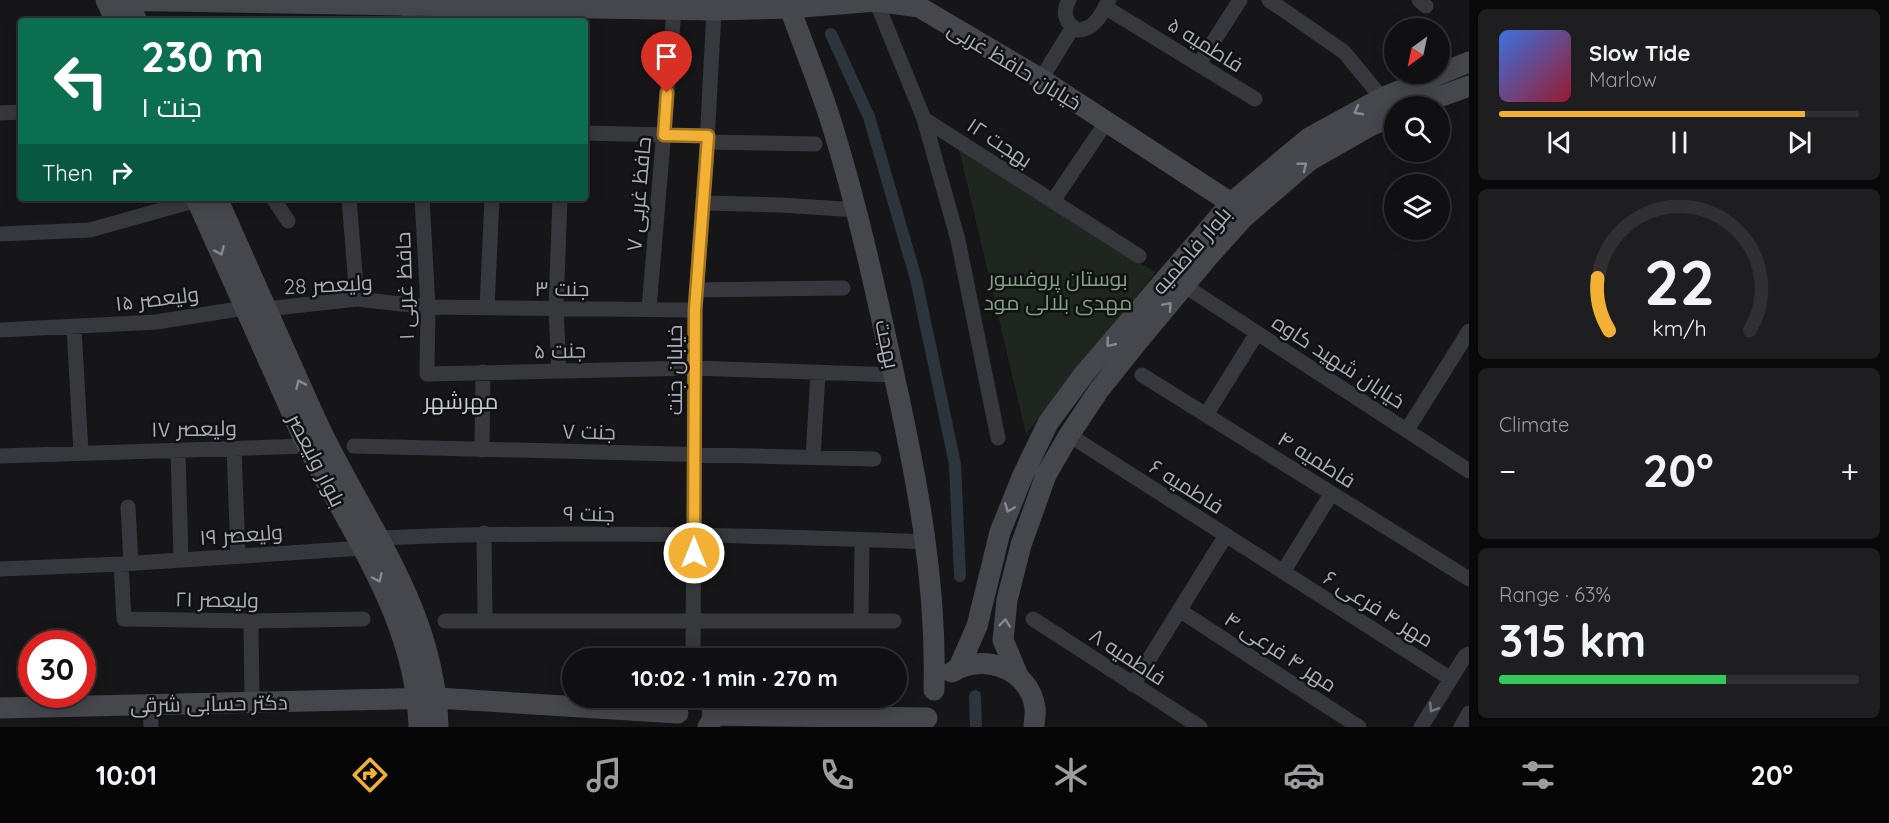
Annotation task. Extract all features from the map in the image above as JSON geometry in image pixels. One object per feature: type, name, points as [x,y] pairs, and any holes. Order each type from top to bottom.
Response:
[{"type":"main road","name":"خیابان حافظ غربی","points":[[106,0],[345,2],[408,13],[664,6],[714,10],[789,4],[875,1],[919,7],[1041,79],[1231,203]]},
{"type":"main road","points":[[106,0],[115,18]]},
{"type":"main road","points":[[127,0],[136,18]]},
{"type":"main road","name":"بهجت","points":[[789,4],[832,126],[857,210],[914,462],[926,542],[934,621],[934,690],[929,703],[927,723]]},
{"type":"main road","name":"بلوار فاطمیه","points":[[959,667],[977,626],[1000,532],[1023,475],[1048,423],[1084,374],[1231,203],[1309,138],[1382,98],[1469,62]]},
{"type":"main road","points":[[1442,96],[1469,86]]},
{"type":"main road","name":"بلوار فاطمیه","points":[[1034,727],[1035,708],[1030,692],[1019,678],[1003,640],[1007,600],[1021,545],[1042,485],[1069,435],[1099,390],[1208,257],[1243,218],[1310,160],[1384,120]]},
{"type":"main road","name":"بلوار ولیعصر","points":[[204,201],[245,308],[308,446],[372,543]]},
{"type":"main road","name":"بلوار ولیعصر","points":[[204,201],[266,309],[372,543],[397,619],[419,658],[428,698],[438,727]]},
{"type":"main road","points":[[934,690],[945,676],[959,667],[972,663],[984,663],[1009,670],[1019,678]]},
{"type":"main road","name":"بلوار ولیعصر","points":[[418,727],[428,698]]},
{"type":"main road","name":"دکتر حسابی شرقی","points":[[0,708],[428,698],[683,712]]},
{"type":"main road","points":[[708,713],[927,723]]},
{"type":"street","points":[[92,0],[106,0]]},
{"type":"street","points":[[1069,0],[1065,7],[1065,15],[1072,27],[1078,30],[1089,28],[1107,3]]},
{"type":"street","points":[[1199,64],[1240,0]]},
{"type":"street","points":[[1269,0],[1344,52],[1382,98]]},
{"type":"street","points":[[875,1],[924,119],[958,240],[998,438]]},
{"type":"street","name":"فاطمیه ۵","points":[[1107,3],[1255,99]]},
{"type":"street","name":"حافظ غربی ۷","points":[[649,309],[664,135],[664,6]]},
{"type":"street","name":"خیابان جنت","points":[[693,648],[695,310],[708,139],[714,10]]},
{"type":"street","points":[[1041,79],[1072,27]]},
{"type":"street","points":[[0,112],[18,112]]},
{"type":"street","name":"بهجت ۱۲","points":[[924,119],[1139,256]]},
{"type":"street","points":[[1053,201],[1107,121]]},
{"type":"street","points":[[588,134],[664,135],[767,143],[815,144]]},
{"type":"street","points":[[0,234],[90,230],[196,201]]},
{"type":"street","points":[[275,201],[288,221]]},
{"type":"street","points":[[349,201],[357,299]]},
{"type":"street","name":"حافظ غربی ۱","points":[[422,201],[428,307],[427,374]]},
{"type":"street","points":[[487,308],[492,201]]},
{"type":"street","points":[[560,201],[556,308],[560,371]]},
{"type":"street","points":[[703,203],[857,210]]},
{"type":"street","name":"خیابان شهید کاوه","points":[[1185,286],[1469,471]]},
{"type":"street","points":[[696,290],[843,288]]},
{"type":"street","name":"ولیعصر 28","points":[[266,309],[357,299],[428,307]]},
{"type":"street","name":"جنت ۳","points":[[428,307],[695,310]]},
{"type":"street","name":"ولیعصر ۱۵","points":[[0,330],[156,322],[245,308]]},
{"type":"street","points":[[74,327],[81,453]]},
{"type":"street","points":[[1407,430],[1463,353],[1469,331]]},
{"type":"street","points":[[1206,415],[1257,333]]},
{"type":"street","name":"جنت ۵","points":[[427,374],[695,368],[894,375]]},
{"type":"street","points":[[482,450],[483,372]]},
{"type":"street","points":[[813,457],[818,372]]},
{"type":"street","name":"فاطمیه ۴","points":[[1142,375],[1469,579]]},
{"type":"street","name":"فاطمیه ۶","points":[[1069,435],[1283,572]]},
{"type":"street","name":"ولیعصر ۱۷","points":[[0,456],[308,446]]},
{"type":"street","name":"جنت ۷","points":[[354,446],[873,459]]},
{"type":"street","points":[[234,448],[238,555]]},
{"type":"street","points":[[178,450],[181,559]]},
{"type":"street","points":[[1283,572],[1331,494]]},
{"type":"street","points":[[126,564],[128,507]]},
{"type":"street","points":[[484,533],[484,620]]},
{"type":"street","name":"جنت ۹","points":[[372,543],[484,533],[694,535],[926,542]]},
{"type":"street","points":[[1133,685],[1226,535]]},
{"type":"street","points":[[861,621],[862,540]]},
{"type":"street","name":"ولیعصر ۱۹","points":[[0,569],[126,564],[372,543]]},
{"type":"street","name":"ولیعصر ۲۱","points":[[126,564],[124,619],[251,621],[363,619]]},
{"type":"street","name":"مهر ۴ فرعی ۶","points":[[1283,572],[1451,679]]},
{"type":"street","name":"مهر ۴ فرعی ۴","points":[[1179,610],[1359,727]]},
{"type":"street","name":"فاطمیه ۸","points":[[1033,619],[1200,727]]},
{"type":"street","points":[[251,621],[252,702]]},
{"type":"street","points":[[445,621],[894,621]]},
{"type":"street","points":[[1421,727],[1465,656],[1469,654]]},
{"type":"street","points":[[150,704],[151,727]]},
{"type":"street","points":[[1461,727],[1469,713]]},
{"type":"green space","name":"بوستان پروفسور مهدی بلالی مود","points":[[959,149],[1116,250],[1156,272],[1026,434]]},
{"type":"waterway","points":[[831,34],[869,117],[916,279],[955,464],[960,576]]},
{"type":"waterway","points":[[975,696],[976,727]]},
{"type":"district","name":"مهرشهر","points":[[461,401]]},
{"type":"route","points":[[667,93],[664,135],[708,136],[695,310],[694,553]]}]
